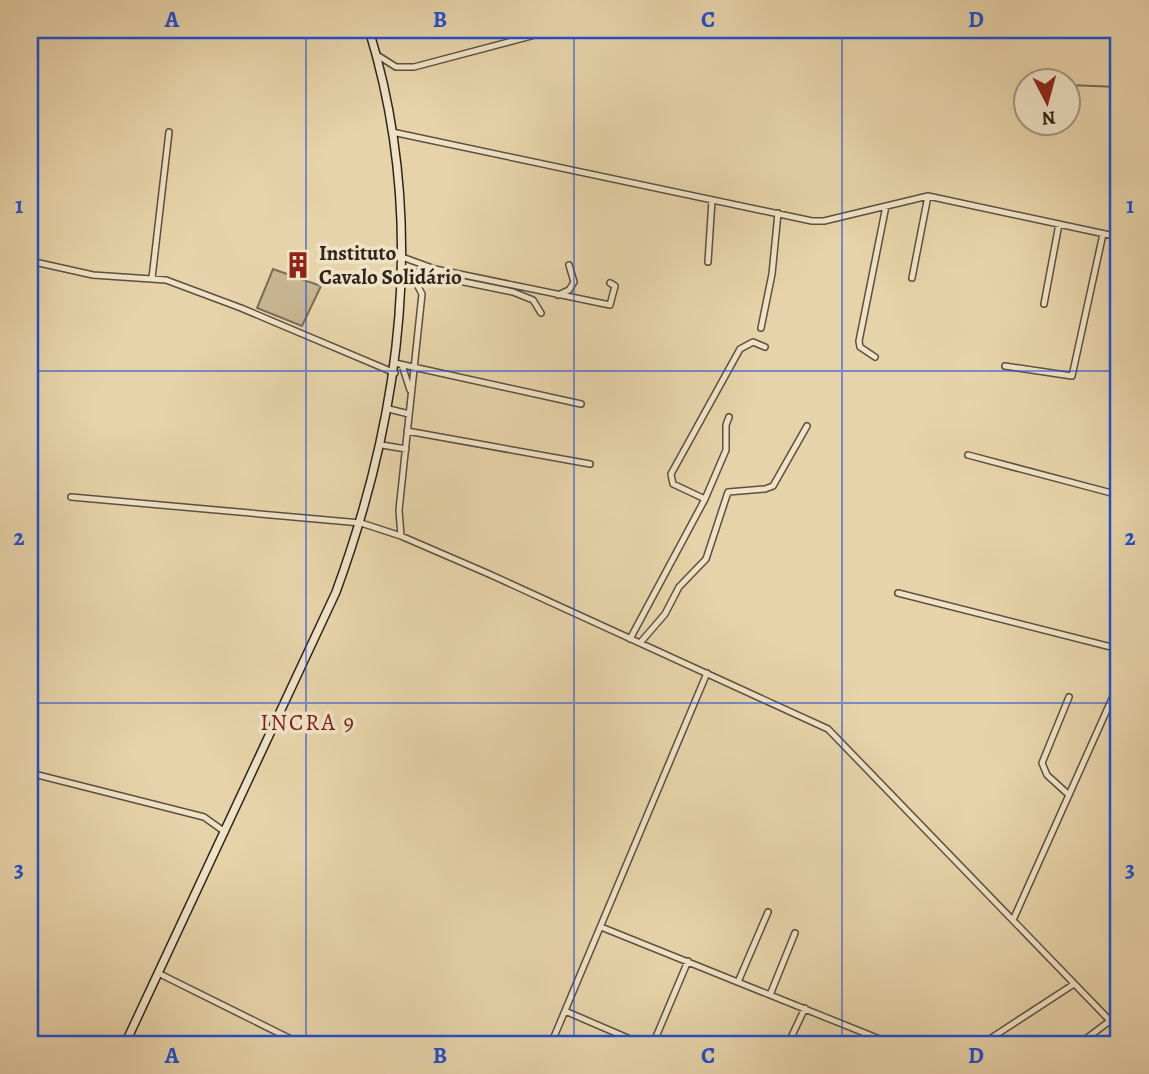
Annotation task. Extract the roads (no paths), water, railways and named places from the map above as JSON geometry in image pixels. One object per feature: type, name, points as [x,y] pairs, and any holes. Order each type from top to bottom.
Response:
[{"type":"main road","points":[[125,1044],[336,592],[361,523],[382,445],[399,364],[406,270],[402,257],[392,132],[377,55],[369,30]]},
{"type":"street","points":[[377,55],[396,67],[414,67],[554,30]]},
{"type":"street","points":[[152,278],[169,132]]},
{"type":"street","points":[[392,132],[819,222],[929,197],[1119,237]]},
{"type":"street","points":[[912,278],[929,197]]},
{"type":"street","points":[[708,262],[712,200]]},
{"type":"street","points":[[875,357],[860,346],[859,341],[886,206]]},
{"type":"street","points":[[761,328],[772,274],[778,214]]},
{"type":"street","points":[[1044,303],[1059,224]]},
{"type":"street","points":[[1005,366],[1072,376],[1103,234]]},
{"type":"street","points":[[402,257],[435,269],[610,305],[613,302],[615,286],[610,283]]},
{"type":"street","points":[[30,261],[93,275],[152,278],[196,290],[395,373]]},
{"type":"street","points":[[558,295],[569,290],[574,282],[569,265]]},
{"type":"street","points":[[406,270],[513,292],[534,300],[541,313]]},
{"type":"street","points":[[401,536],[399,510],[422,294],[406,270]]},
{"type":"street","points":[[705,499],[673,484],[671,474],[740,349],[753,342],[765,347]]},
{"type":"street","points":[[399,364],[581,404]]},
{"type":"street","points":[[399,364],[411,393]]},
{"type":"street","points":[[389,410],[409,414]]},
{"type":"street","points":[[630,639],[705,499],[726,450],[726,425],[729,417]]},
{"type":"street","points":[[640,643],[665,614],[679,587],[706,559],[728,492],[765,489],[773,485],[807,426]]},
{"type":"street","points":[[407,431],[590,464]]},
{"type":"street","points":[[382,445],[405,449]]},
{"type":"street","points":[[968,455],[1119,495]]},
{"type":"street","points":[[71,497],[361,523],[401,536],[793,711],[836,734],[1119,1030]]},
{"type":"street","points":[[898,593],[1119,649]]},
{"type":"street","points":[[551,1044],[707,673]]},
{"type":"street","points":[[1013,920],[1119,682]]},
{"type":"street","points":[[1069,697],[1042,764],[1047,775],[1069,794]]},
{"type":"street","points":[[30,773],[204,817],[225,832]]},
{"type":"street","points":[[738,982],[768,912]]},
{"type":"street","points":[[601,926],[892,1044]]},
{"type":"street","points":[[770,995],[795,933]]},
{"type":"street","points":[[653,1044],[688,961]]},
{"type":"street","points":[[158,973],[300,1044]]},
{"type":"street","points":[[982,1044],[1074,984]]},
{"type":"street","points":[[788,1044],[805,1008]]},
{"type":"street","points":[[565,1012],[631,1039]]},
{"type":"street","points":[[1079,1044],[1111,1020]]},
{"type":"waterway","points":[[1082,86],[1119,87]]},
{"type":"place","name":"Instituto Cavalo Solidário","points":[[298,265]]},
{"type":"district","name":"INCRA 9","points":[[308,722]]}]
